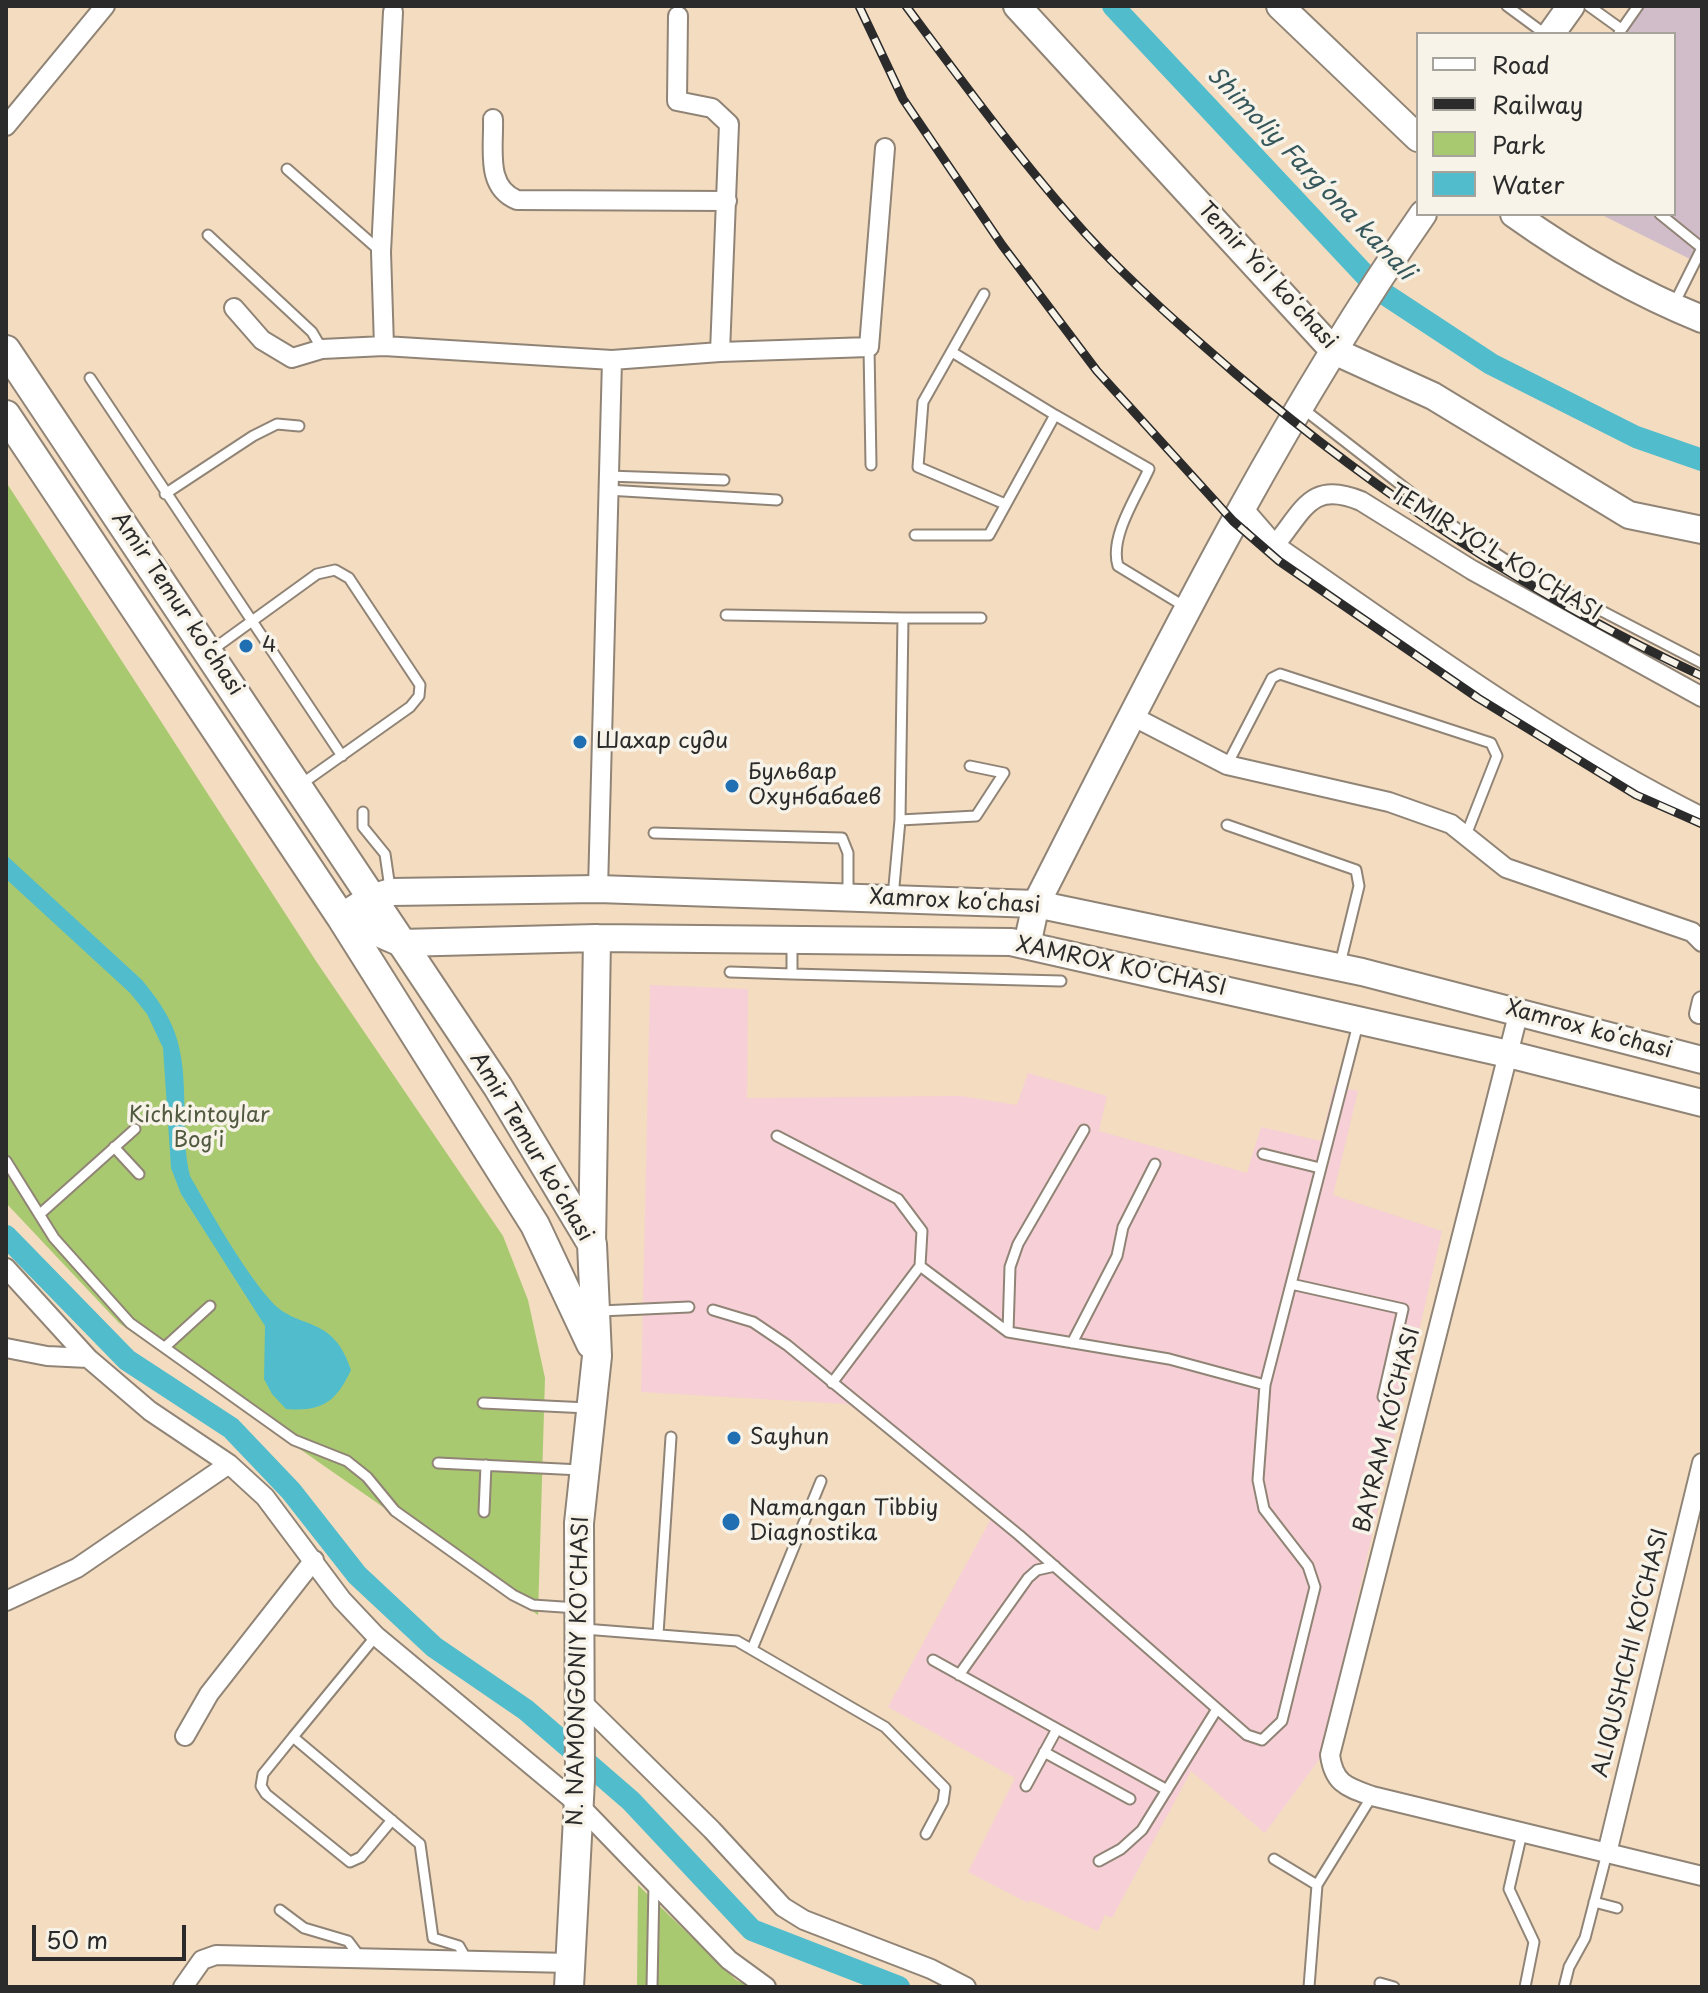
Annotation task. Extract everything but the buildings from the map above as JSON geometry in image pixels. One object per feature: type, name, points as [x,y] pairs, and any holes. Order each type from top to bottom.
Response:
[{"type":"main road","name":"Temir Yoʻl koʻchasi","points":[[1017,6],[1336,346],[1433,396],[1629,515],[1702,530]]},
{"type":"main road","points":[[1280,6],[1416,136]]},
{"type":"main road","points":[[1550,32],[1571,6]]},
{"type":"main road","points":[[1517,216],[1569,251],[1648,297],[1702,319]]},
{"type":"main road","points":[[1027,945],[1036,904],[1187,608],[1300,406],[1417,222]]},
{"type":"main road","name":"Amir Temur koʻchasi","points":[[6,350],[298,786],[381,895],[401,943],[498,1087],[592,1244],[597,1356]]},
{"type":"main road","name":"Amir Temur koʻchasi","points":[[6,415],[341,917],[535,1225],[597,1356]]},
{"type":"main road","name":"Xamrox koʻchasi","points":[[381,895],[598,889],[1036,904],[1339,967],[1702,1060]]},
{"type":"main road","points":[[341,917],[381,895]]},
{"type":"main road","name":"XAMROX KO'CHASI","points":[[341,917],[401,943],[597,938],[1011,942],[1508,1054],[1702,1103]]},
{"type":"main road","points":[[592,1244],[597,938]]},
{"type":"main road","name":"N. NAMONGONIY KO'CHASI","points":[[570,1975],[581,1712],[579,1523],[597,1356]]},
{"type":"street","points":[[6,126],[98,8]]},
{"type":"street","points":[[384,346],[381,252],[393,12]]},
{"type":"street","points":[[678,16],[677,101],[712,108],[729,124],[720,352]]},
{"type":"street","points":[[493,119],[494,180],[506,195],[517,200],[727,201]]},
{"type":"street","points":[[234,308],[274,350],[292,358],[322,349],[384,346],[612,360],[720,352],[869,347],[885,148]]},
{"type":"street","points":[[598,889],[612,360]]},
{"type":"street","name":"TEMIR YO'L KO'CHASI","points":[[1275,545],[1314,499],[1326,492],[1339,492],[1361,501],[1620,655],[1702,697]]},
{"type":"street","points":[[1243,508],[1275,545],[1536,725],[1643,788],[1702,817]]},
{"type":"street","points":[[1132,716],[1227,765],[1389,802],[1451,824],[1506,868],[1700,936]]},
{"type":"street","name":"BAYRAM KO‘CHASI","points":[[1519,1011],[1330,1755],[1332,1770],[1341,1784],[1372,1796],[1702,1876]]},
{"type":"street","points":[[6,1268],[88,1358],[150,1411],[229,1464],[265,1497],[342,1600],[376,1636],[579,1792],[654,1881],[729,1960],[766,1987]]},
{"type":"street","points":[[6,1348],[47,1356],[88,1358]]},
{"type":"street","name":"ALIQUSHCHI KO‘CHASI","points":[[1607,1853],[1702,1463]]},
{"type":"street","points":[[6,1601],[77,1568],[229,1464]]},
{"type":"street","points":[[185,1736],[209,1694],[314,1560]]},
{"type":"street","points":[[581,1712],[712,1830],[783,1907],[804,1920],[931,1969],[966,1987]]},
{"type":"street","points":[[183,1987],[202,1960],[216,1955],[467,1960],[570,1975]]},
{"type":"lane","points":[[1507,6],[1545,32]]},
{"type":"lane","points":[[1589,6],[1620,31],[1638,6]]},
{"type":"lane","points":[[287,169],[381,252]]},
{"type":"lane","points":[[1662,216],[1702,248],[1672,307]]},
{"type":"lane","points":[[208,235],[312,332],[322,349]]},
{"type":"lane","points":[[984,294],[923,402],[918,467],[1005,504]]},
{"type":"lane","points":[[869,347],[871,465]]},
{"type":"lane","points":[[952,352],[1149,469],[1117,542],[1115,556],[1118,566],[1187,608]]},
{"type":"lane","points":[[90,378],[342,756]]},
{"type":"lane","points":[[1300,406],[1455,527],[1505,559],[1702,663]]},
{"type":"lane","points":[[915,535],[989,535],[1055,415]]},
{"type":"lane","points":[[165,494],[253,436],[277,424],[299,426]]},
{"type":"lane","points":[[607,483],[724,480]]},
{"type":"lane","points":[[607,483],[777,500]]},
{"type":"lane","points":[[209,652],[317,574],[335,570],[349,578],[420,685],[419,696],[410,707],[298,786]]},
{"type":"lane","points":[[726,615],[981,618]]},
{"type":"lane","points":[[893,901],[900,820],[903,618]]},
{"type":"lane","points":[[1227,765],[1272,678],[1280,674],[1491,743],[1497,756],[1466,835]]},
{"type":"lane","points":[[900,820],[976,816],[1004,773],[970,766]]},
{"type":"lane","points":[[363,812],[363,827],[385,854],[381,895]]},
{"type":"lane","points":[[1227,825],[1356,870],[1359,886],[1339,967]]},
{"type":"lane","points":[[654,833],[842,838],[848,853],[848,896]]},
{"type":"lane","points":[[792,974],[793,940]]},
{"type":"lane","points":[[730,972],[1061,981]]},
{"type":"lane","points":[[713,1310],[753,1322],[1055,1566],[1255,1740],[1269,1736],[1282,1721],[1315,1587],[1308,1566],[1264,1509],[1258,1480],[1265,1385],[1359,1020]]},
{"type":"lane","points":[[40,1214],[135,1129]]},
{"type":"lane","points":[[1008,1332],[1010,1267],[1018,1244],[1084,1130]]},
{"type":"lane","points":[[777,1136],[898,1199],[922,1231],[920,1266],[832,1383]]},
{"type":"lane","points":[[114,1147],[139,1174]]},
{"type":"lane","points":[[1263,1154],[1320,1168]]},
{"type":"lane","points":[[6,1161],[54,1238],[130,1323],[294,1440],[347,1461],[367,1477],[395,1511],[524,1602],[580,1618],[658,1634],[718,1638],[752,1649],[885,1727],[941,1781],[946,1795],[926,1834]]},
{"type":"lane","points":[[1072,1343],[1117,1256],[1123,1227],[1155,1164]]},
{"type":"lane","points":[[920,1266],[1008,1332],[1169,1359],[1265,1385]]},
{"type":"lane","points":[[1291,1284],[1403,1309],[1383,1397]]},
{"type":"lane","points":[[165,1347],[210,1306]]},
{"type":"lane","points":[[595,1312],[689,1307]]},
{"type":"lane","points":[[483,1403],[591,1409]]},
{"type":"lane","points":[[658,1634],[671,1437]]},
{"type":"lane","points":[[438,1463],[585,1470]]},
{"type":"lane","points":[[484,1512],[486,1465]]},
{"type":"lane","points":[[752,1649],[821,1481]]},
{"type":"lane","points":[[959,1675],[1028,1578],[1037,1570],[1055,1566]]},
{"type":"lane","points":[[376,1636],[263,1774],[261,1786],[266,1794],[350,1862],[361,1857],[392,1820]]},
{"type":"lane","points":[[933,1660],[1167,1790]]},
{"type":"lane","points":[[1099,1861],[1134,1840],[1217,1709]]},
{"type":"lane","points":[[1026,1786],[1057,1729]]},
{"type":"lane","points":[[293,1737],[423,1850],[433,1938],[459,1946],[467,1960]]},
{"type":"lane","points":[[1044,1752],[1130,1799]]},
{"type":"lane","points":[[1309,1987],[1317,1885],[1372,1796]]},
{"type":"lane","points":[[1522,1833],[1509,1889],[1534,1942],[1525,1987]]},
{"type":"lane","points":[[1564,1987],[1569,1967],[1585,1938],[1607,1853]]},
{"type":"lane","points":[[1274,1859],[1317,1885]]},
{"type":"lane","points":[[652,1987],[654,1881]]},
{"type":"lane","points":[[1594,1902],[1617,1908]]},
{"type":"lane","points":[[280,1910],[304,1928],[348,1941],[360,1957]]},
{"type":"lane","points":[[1380,1983],[1394,1987]]},
{"type":"shaded area","points":[[1643,6],[1702,6],[1702,265],[1604,216],[1676,216],[1676,32],[1623,32]]},
{"type":"shaded area","points":[[650,985],[748,989],[747,1098],[961,1096],[1017,1105],[1028,1073],[1107,1096],[1099,1131],[1247,1173],[1261,1127],[1321,1141],[1334,1086],[1358,1091],[1333,1195],[1442,1231],[1321,1757],[1265,1833],[1191,1771],[1112,1918],[1105,1915],[1098,1931],[1030,1900],[1028,1903],[968,1872],[1015,1778],[888,1707],[992,1517],[848,1404],[641,1392]]},
{"type":"green space","name":"Kichkintoylar Bog'i","points":[[6,482],[316,961],[503,1236],[528,1300],[545,1378],[538,1615],[119,1323],[6,1203]]},
{"type":"green space","points":[[638,1885],[736,1980],[751,1987],[637,1987]]},
{"type":"water","points":[[6,855],[142,980],[165,1012],[175,1033],[183,1068],[185,1141],[190,1176],[239,1257],[271,1301],[281,1310],[325,1331],[343,1352],[351,1370],[340,1390],[326,1403],[309,1409],[286,1409],[272,1394],[264,1379],[265,1326],[181,1194],[171,1168],[163,1048],[147,1014],[130,993],[6,879]]},
{"type":"waterway","name":"Shimoliy Fargʻona kanali","points":[[1113,6],[1380,291],[1491,364],[1636,437],[1702,460]]},
{"type":"waterway","points":[[6,1236],[127,1360],[231,1428],[291,1491],[357,1575],[434,1647],[526,1710],[631,1801],[752,1930],[899,1987]]},
{"type":"railway","points":[[859,6],[903,99],[1002,245],[1097,371],[1233,521],[1279,561],[1478,698],[1636,795],[1702,824]]},
{"type":"railway","points":[[906,6],[1016,151],[1086,234],[1140,289],[1236,374],[1345,461],[1459,541],[1578,612],[1702,676]]},
{"type":"place","name":"4","points":[[246,646]]},
{"type":"place","name":"Шахар суди","points":[[580,742]]},
{"type":"place","name":"Бульвар Охунбабаев","points":[[732,786]]},
{"type":"place","name":"Sayhun","points":[[734,1438]]},
{"type":"place","name":"Namangan Tibbiy Diagnostika","points":[[731,1522]]}]
